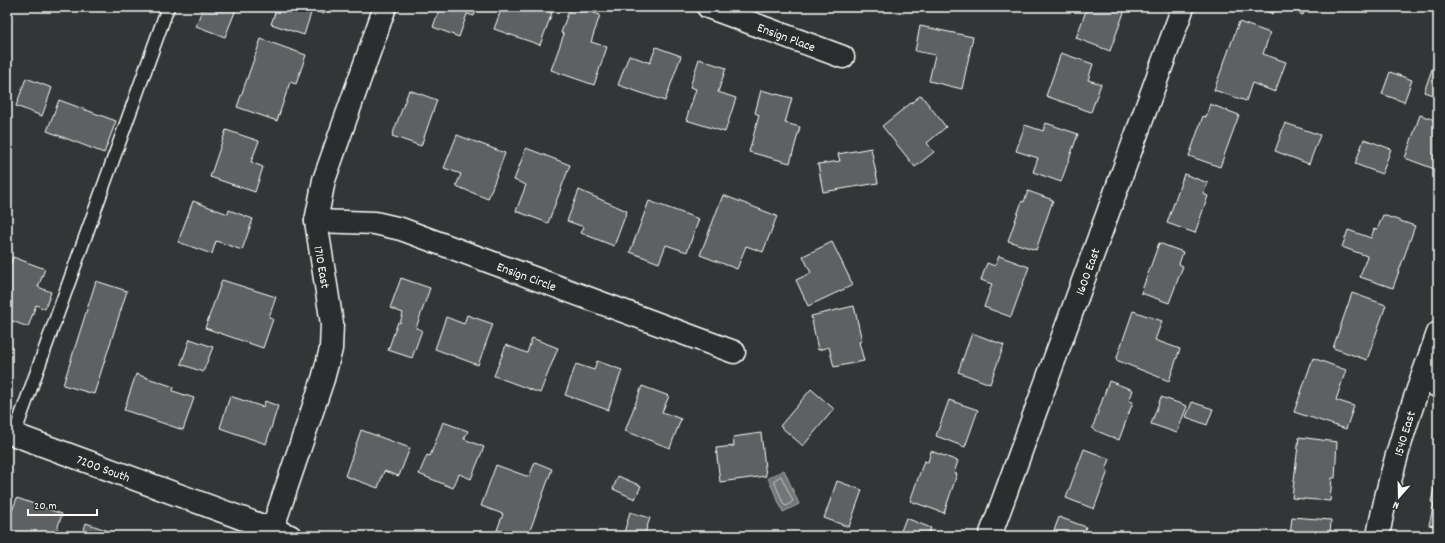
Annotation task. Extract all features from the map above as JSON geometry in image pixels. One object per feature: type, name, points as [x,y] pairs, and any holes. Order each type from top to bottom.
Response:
[{"type":"street","name":"1710 East","points":[[277,534],[331,349],[332,324],[316,221],[324,180],[385,7]]},
{"type":"street","name":"Ensign Place","points":[[708,7],[844,57]]},
{"type":"street","name":"1600 East","points":[[990,536],[1183,7]]},
{"type":"street","name":"Ensign Circle","points":[[316,221],[375,223],[401,229],[734,352]]},
{"type":"street","name":"1540 East","points":[[1378,536],[1385,497],[1399,443],[1429,383],[1438,333]]},
{"type":"street","name":"7200 South","points":[[10,433],[277,534]]},
{"type":"lane","points":[[10,433],[168,7]]},
{"type":"water","points":[[784,470],[799,504],[783,512],[768,478]]},
{"type":"building","points":[[203,7],[237,7],[225,37],[196,26]]},
{"type":"building","points":[[277,7],[326,7],[324,14],[312,10],[304,35],[271,24]]},
{"type":"building","points":[[440,7],[477,7],[474,16],[467,14],[459,37],[433,27]]},
{"type":"building","points":[[502,7],[539,7],[552,13],[540,45],[494,29]]},
{"type":"building","points":[[570,7],[578,7],[600,15],[591,42],[607,47],[594,85],[551,70],[564,34],[561,33]]},
{"type":"building","points":[[1084,7],[1126,7],[1110,51],[1076,38],[1087,8]]},
{"type":"building","points":[[1255,7],[1275,7],[1273,14]]},
{"type":"building","points":[[1281,7],[1306,7],[1303,15]]},
{"type":"building","points":[[1239,22],[1270,33],[1263,54],[1286,62],[1275,92],[1252,83],[1246,101],[1214,90]]},
{"type":"building","points":[[920,26],[973,37],[962,89],[929,81],[935,55],[915,51]]},
{"type":"building","points":[[261,39],[306,55],[296,84],[290,82],[277,121],[237,107]]},
{"type":"building","points":[[656,47],[681,56],[665,101],[618,85],[629,55],[650,63]]},
{"type":"building","points":[[1438,52],[1438,97],[1424,92]]},
{"type":"building","points":[[1061,53],[1093,64],[1088,80],[1101,84],[1091,112],[1046,96]]},
{"type":"building","points":[[699,59],[726,68],[718,92],[736,98],[725,132],[686,120],[696,89],[690,87]]},
{"type":"building","points":[[1390,72],[1412,80],[1404,102],[1382,94]]},
{"type":"building","points":[[26,78],[52,88],[42,116],[16,106]]},
{"type":"building","points":[[409,90],[437,100],[421,146],[392,136]]},
{"type":"building","points":[[761,90],[792,98],[785,123],[800,127],[790,163],[749,152],[759,115],[755,113]]},
{"type":"building","points":[[921,95],[946,127],[927,143],[934,152],[915,167],[882,126]]},
{"type":"building","points":[[59,100],[116,121],[104,153],[47,131]]},
{"type":"building","points":[[1210,104],[1239,115],[1220,167],[1189,156],[1203,116],[1206,117]]},
{"type":"building","points":[[1420,115],[1438,121],[1437,170],[1405,158]]},
{"type":"building","points":[[1046,123],[1078,134],[1061,182],[1033,172],[1038,158],[1016,151],[1025,125],[1043,131]]},
{"type":"building","points":[[1285,123],[1320,135],[1309,164],[1275,151]]},
{"type":"building","points":[[226,130],[259,141],[251,162],[263,167],[255,192],[210,177]]},
{"type":"building","points":[[457,135],[505,153],[488,199],[456,186],[461,174],[444,168]]},
{"type":"building","points":[[1364,139],[1391,149],[1382,174],[1355,164]]},
{"type":"building","points":[[526,148],[570,165],[548,223],[516,211],[526,185],[514,180]]},
{"type":"building","points":[[871,148],[878,183],[823,192],[818,164],[840,161],[838,154]]},
{"type":"building","points":[[1184,174],[1208,183],[1203,194],[1208,196],[1195,233],[1167,223]]},
{"type":"building","points":[[579,190],[627,211],[614,246],[581,233],[584,227],[567,221]]},
{"type":"building","points":[[1028,191],[1053,200],[1036,250],[1008,241],[1022,201],[1024,202]]},
{"type":"building","points":[[723,195],[777,216],[763,252],[746,246],[737,269],[700,255]]},
{"type":"building","points":[[193,201],[228,214],[229,210],[253,219],[242,250],[216,241],[212,254],[178,242]]},
{"type":"building","points":[[649,201],[699,219],[687,252],[666,245],[659,263],[630,252]]},
{"type":"building","points":[[1383,215],[1415,226],[1393,288],[1360,277],[1367,256],[1342,247],[1348,230],[1371,238],[1374,229],[1377,230]]},
{"type":"building","points":[[832,242],[853,285],[808,306],[796,280],[811,273],[803,256]]},
{"type":"building","points":[[1159,243],[1183,252],[1179,264],[1183,266],[1169,303],[1141,293]]},
{"type":"building","points":[[999,256],[1029,267],[1011,317],[984,307],[992,284],[981,280],[987,263],[995,266]]},
{"type":"building","points":[[13,257],[45,269],[38,287],[51,292],[45,309],[36,305],[28,327],[7,319],[7,262],[11,263]]},
{"type":"building","points":[[401,278],[430,288],[416,328],[422,330],[412,358],[388,350],[398,322],[400,323],[403,313],[390,308]]},
{"type":"building","points":[[222,280],[276,297],[269,317],[273,319],[263,348],[205,328]]},
{"type":"building","points":[[96,281],[127,291],[94,394],[63,385]]},
{"type":"building","points":[[1352,293],[1386,305],[1367,360],[1333,348]]},
{"type":"building","points":[[854,306],[862,341],[859,342],[864,361],[834,367],[829,347],[818,350],[811,316]]},
{"type":"building","points":[[1133,311],[1162,321],[1155,340],[1180,349],[1169,381],[1116,360]]},
{"type":"building","points":[[467,315],[493,324],[478,365],[435,349],[446,317],[464,324]]},
{"type":"building","points":[[972,333],[1004,345],[990,384],[958,372]]},
{"type":"building","points":[[532,338],[558,348],[540,393],[494,376],[506,345],[527,353]]},
{"type":"building","points":[[190,339],[213,347],[203,372],[181,364]]},
{"type":"building","points":[[1313,358],[1346,370],[1336,400],[1354,406],[1346,429],[1294,412]]},
{"type":"building","points":[[597,361],[622,370],[608,410],[565,395],[576,364],[594,370]]},
{"type":"building","points":[[136,374],[174,387],[173,391],[194,398],[183,430],[124,410]]},
{"type":"building","points":[[1109,381],[1133,390],[1129,401],[1133,402],[1119,440],[1092,429]]},
{"type":"building","points":[[642,386],[669,396],[662,412],[681,419],[670,448],[625,431]]},
{"type":"building","points":[[811,389],[834,409],[803,446],[780,426]]},
{"type":"building","points":[[230,396],[263,407],[265,401],[278,406],[266,444],[220,428]]},
{"type":"building","points":[[1161,397],[1187,406],[1177,433],[1151,424]]},
{"type":"building","points":[[949,400],[978,410],[965,447],[936,436]]},
{"type":"building","points":[[1192,402],[1213,409],[1207,425],[1186,417]]},
{"type":"building","points":[[443,422],[468,431],[464,439],[484,447],[471,479],[459,474],[453,488],[419,474],[427,455],[430,456]]},
{"type":"building","points":[[361,430],[410,448],[399,476],[384,471],[378,488],[345,476]]},
{"type":"building","points":[[761,433],[766,476],[720,482],[716,448],[734,446],[733,437]]},
{"type":"building","points":[[1299,437],[1337,442],[1335,478],[1332,478],[1330,501],[1292,498]]},
{"type":"building","points":[[1084,449],[1110,459],[1106,470],[1108,471],[1094,509],[1066,498]]},
{"type":"building","points":[[931,451],[958,461],[954,473],[957,474],[944,513],[910,501],[924,461],[928,462]]},
{"type":"building","points":[[535,462],[552,469],[528,536],[514,536],[497,530],[503,514],[481,506],[496,465],[529,477]]},
{"type":"building","points":[[618,476],[641,486],[635,499],[613,489]]},
{"type":"building","points":[[1436,480],[1438,480],[1438,527],[1429,525],[1434,503],[1431,502]]},
{"type":"building","points":[[837,481],[862,490],[849,527],[824,518]]},
{"type":"building","points":[[17,498],[62,514],[55,536],[20,536],[7,531],[7,524]]},
{"type":"building","points":[[630,512],[650,518],[644,536],[623,536]]},
{"type":"building","points":[[1059,517],[1086,527],[1083,536],[1052,536]]},
{"type":"building","points":[[1292,517],[1331,520],[1330,536],[1290,536]]},
{"type":"building","points":[[906,518],[931,528],[928,536],[899,536]]},
{"type":"building","points":[[86,523],[123,536],[82,536]]},
{"type":"building","points":[[1114,531],[1128,536],[1112,536]]}]
